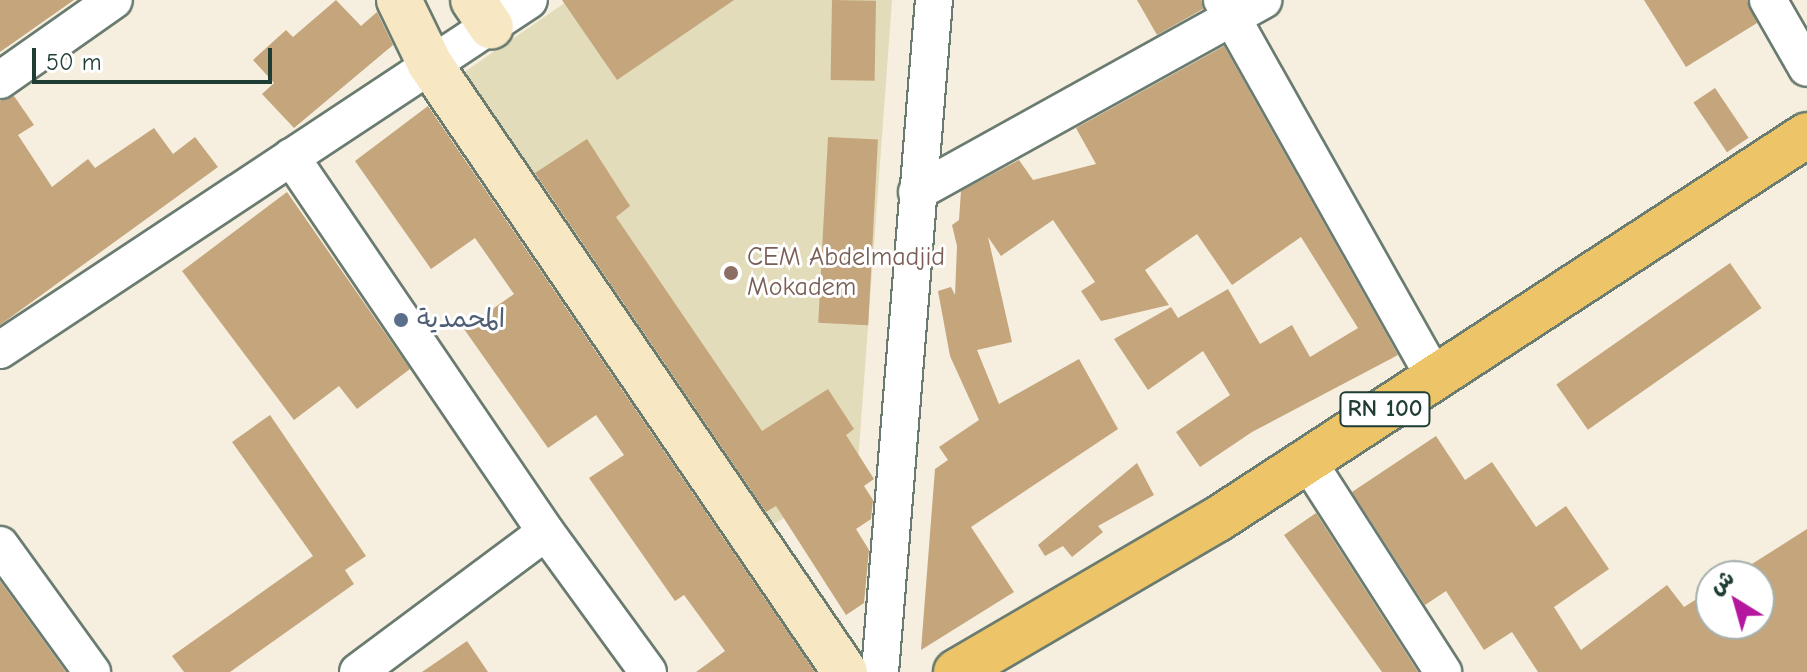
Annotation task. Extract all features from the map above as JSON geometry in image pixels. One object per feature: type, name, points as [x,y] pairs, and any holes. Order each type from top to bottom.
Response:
[{"type":"main road","name":"RN 100","points":[[956,672],[1218,519],[1807,135]]},
{"type":"street","points":[[0,80],[114,0]]},
{"type":"street","points":[[399,0],[430,64],[845,672]]},
{"type":"street","points":[[0,350],[430,64],[482,13],[529,0]]},
{"type":"street","points":[[880,672],[934,0]]},
{"type":"street","points":[[917,192],[1227,9],[1263,0]]},
{"type":"street","points":[[1768,0],[1807,68]]},
{"type":"street","points":[[1227,9],[1434,376]]},
{"type":"street","points":[[291,157],[546,532],[648,672]]},
{"type":"street","points":[[1307,460],[1443,672]]},
{"type":"street","points":[[358,672],[546,532]]},
{"type":"street","points":[[0,545],[92,672]]},
{"type":"shaded area","name":"CEM Abdelmadjid Mokadem","points":[[569,0],[892,0],[857,476],[760,532],[460,75]]},
{"type":"building","points":[[0,0],[74,0],[0,52]]},
{"type":"building","points":[[336,0],[361,26],[377,12],[393,45],[294,128],[262,94],[274,83],[253,60],[286,30],[293,37]]},
{"type":"building","points":[[562,0],[734,0],[617,80]]},
{"type":"building","points":[[832,0],[876,1],[875,81],[831,80]]},
{"type":"building","points":[[1137,0],[1201,0],[1203,9],[1157,35]]},
{"type":"building","points":[[1644,0],[1747,0],[1757,23],[1686,67]]},
{"type":"building","points":[[1224,46],[1398,355],[1252,432],[1200,467],[1176,432],[1230,395],[1203,351],[1148,390],[1114,339],[1171,307],[1178,318],[1228,289],[1260,344],[1292,325],[1310,357],[1358,328],[1301,237],[1232,285],[1197,234],[1145,270],[1169,305],[1101,321],[1081,291],[1095,282],[1053,220],[1001,256],[988,237],[1012,342],[977,350],[999,404],[1079,359],[1118,429],[971,527],[1014,592],[921,650],[935,469],[948,460],[939,447],[979,420],[950,356],[938,291],[951,287],[955,295],[957,246],[952,225],[959,220],[961,191],[1019,160],[1033,180],[1096,164],[1076,128]]},
{"type":"building","points":[[1715,88],[1749,138],[1727,152],[1693,103]]},
{"type":"building","points":[[14,96],[34,125],[18,135],[52,187],[88,159],[95,168],[154,128],[173,154],[195,137],[218,167],[0,325],[0,101]]},
{"type":"building","points":[[428,106],[815,672],[696,672],[725,651],[684,595],[675,601],[589,478],[624,455],[596,415],[548,448],[464,329],[514,294],[475,238],[431,269],[355,161]]},
{"type":"building","points":[[828,137],[878,140],[868,325],[818,323]]},
{"type":"building","points":[[587,139],[630,206],[616,217],[762,431],[828,389],[854,429],[846,435],[874,479],[864,486],[873,500],[871,519],[856,529],[869,550],[864,603],[846,615],[776,506],[766,512],[535,173]]},
{"type":"building","points":[[287,192],[410,369],[357,409],[339,386],[294,420],[182,271]]},
{"type":"building","points":[[1730,263],[1762,308],[1588,430],[1556,385]]},
{"type":"building","points":[[270,415],[366,556],[345,570],[354,584],[230,672],[184,672],[172,656],[313,556],[232,442]]},
{"type":"building","points":[[1436,436],[1465,480],[1492,462],[1536,527],[1566,506],[1609,569],[1554,607],[1581,650],[1667,585],[1684,607],[1695,600],[1695,640],[1775,640],[1775,560],[1758,560],[1807,529],[1807,672],[1538,672],[1512,632],[1484,650],[1446,591],[1425,605],[1352,492]]},
{"type":"building","points":[[1137,463],[1154,495],[1098,526],[1103,532],[1072,557],[1063,546],[1045,556],[1038,545]]},
{"type":"building","points":[[1316,513],[1418,672],[1382,672],[1284,535]]},
{"type":"building","points":[[0,581],[66,672],[0,672]]},
{"type":"building","points":[[467,641],[488,672],[422,672]]},
{"type":"place","name":"CEM Abdelmadjid Mokadem","points":[[731,273]]},
{"type":"place","name":"المحمدية","points":[[401,320]]}]
